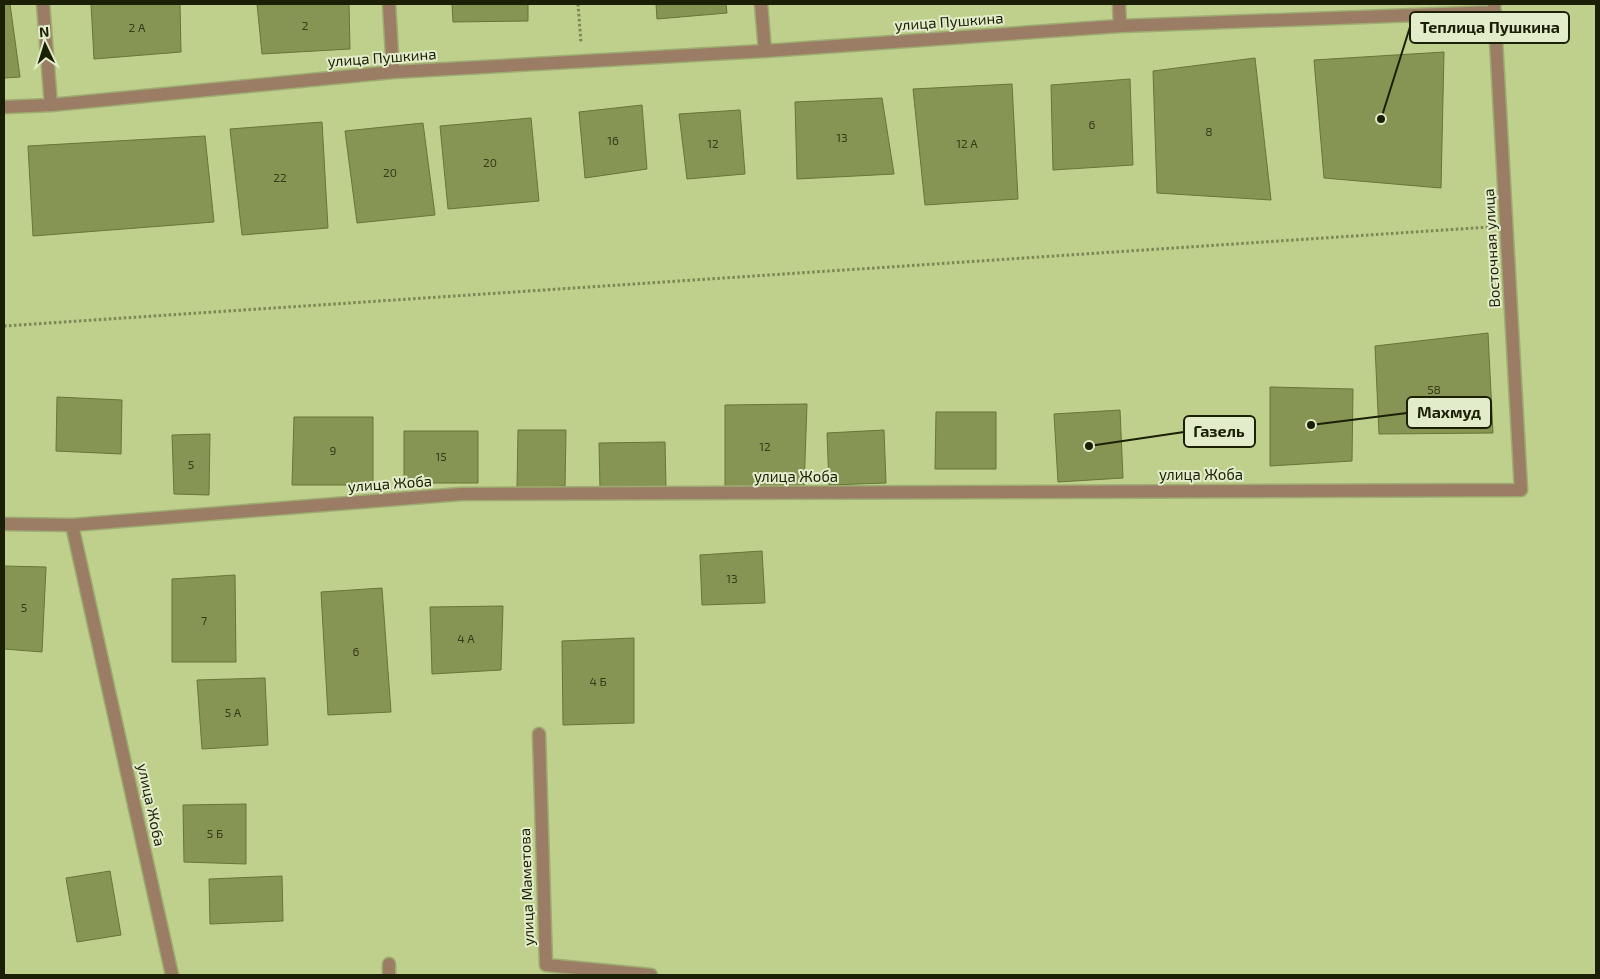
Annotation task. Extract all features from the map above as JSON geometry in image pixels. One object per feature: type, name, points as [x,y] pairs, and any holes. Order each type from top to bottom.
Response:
[{"type":"street","points":[[43,4],[51,105]]},
{"type":"street","points":[[389,4],[393,72]]},
{"type":"street","points":[[761,4],[764,51]]},
{"type":"street","points":[[1118,4],[1120,26]]},
{"type":"street","name":"улица Пушкина","points":[[4,107],[51,105],[393,72],[764,51],[1120,26],[1494,8]]},
{"type":"street","name":"Восточная улица","points":[[1494,8],[1521,490]]},
{"type":"street","name":"улица Жоба","points":[[4,524],[72,525],[461,494],[1521,490]]},
{"type":"street","name":"улица Жоба","points":[[72,525],[172,975]]},
{"type":"street","name":"улица Маметова","points":[[539,734],[546,965],[651,975]]},
{"type":"path","points":[[578,4],[583,62]]},
{"type":"path","points":[[4,326],[1507,226]]},
{"type":"building","points":[[4,4],[10,4],[20,77],[4,78]]},
{"type":"building","points":[[91,4],[180,4],[181,52],[94,59]]},
{"type":"building","points":[[257,4],[349,4],[350,49],[262,54]]},
{"type":"building","points":[[452,4],[528,4],[528,21],[453,22]]},
{"type":"building","points":[[656,4],[726,4],[727,13],[657,19]]},
{"type":"building","points":[[1444,52],[1441,188],[1324,178],[1314,60]]},
{"type":"building","points":[[1255,58],[1271,200],[1157,193],[1153,71]]},
{"type":"building","points":[[1130,79],[1133,165],[1053,170],[1051,85]]},
{"type":"building","points":[[1012,84],[1018,199],[925,205],[913,89]]},
{"type":"building","points":[[882,98],[894,174],[797,179],[795,102]]},
{"type":"building","points":[[642,105],[647,169],[585,178],[579,112]]},
{"type":"building","points":[[740,110],[745,174],[687,179],[679,114]]},
{"type":"building","points":[[531,118],[539,201],[448,209],[440,126]]},
{"type":"building","points":[[322,122],[328,228],[242,235],[230,129]]},
{"type":"building","points":[[423,123],[435,215],[357,223],[345,131]]},
{"type":"building","points":[[205,136],[214,222],[33,236],[28,146]]},
{"type":"building","points":[[1488,333],[1493,433],[1379,434],[1375,346]]},
{"type":"building","points":[[1270,387],[1353,389],[1352,461],[1270,466]]},
{"type":"building","points":[[57,397],[122,400],[121,454],[56,451]]},
{"type":"building","points":[[807,404],[804,489],[725,490],[725,405]]},
{"type":"building","points":[[1120,410],[1123,478],[1058,482],[1054,414]]},
{"type":"building","points":[[936,412],[996,412],[996,469],[935,469]]},
{"type":"building","points":[[294,417],[373,417],[373,485],[292,485]]},
{"type":"building","points":[[518,430],[566,430],[565,486],[517,488]]},
{"type":"building","points":[[884,430],[886,483],[829,485],[827,433]]},
{"type":"building","points":[[404,431],[478,431],[478,483],[404,483]]},
{"type":"building","points":[[210,434],[209,495],[174,494],[172,435]]},
{"type":"building","points":[[665,442],[666,488],[600,489],[599,443]]},
{"type":"building","points":[[762,551],[765,603],[702,605],[700,555]]},
{"type":"building","points":[[4,566],[46,567],[42,652],[4,649]]},
{"type":"building","points":[[235,575],[236,662],[172,662],[172,579]]},
{"type":"building","points":[[382,588],[391,712],[328,715],[321,592]]},
{"type":"building","points":[[503,606],[501,670],[432,674],[430,607]]},
{"type":"building","points":[[634,638],[634,723],[563,725],[562,641]]},
{"type":"building","points":[[265,678],[268,745],[202,749],[197,680]]},
{"type":"building","points":[[246,804],[246,864],[184,862],[183,805]]},
{"type":"building","points":[[110,871],[121,935],[77,942],[66,878]]},
{"type":"building","points":[[282,876],[283,921],[210,924],[209,879]]},
{"type":"place","name":"Теплица Пушкина","points":[[1381,119]]},
{"type":"place","name":"Махмуд","points":[[1311,425]]},
{"type":"place","name":"Газель","points":[[1089,446]]}]
